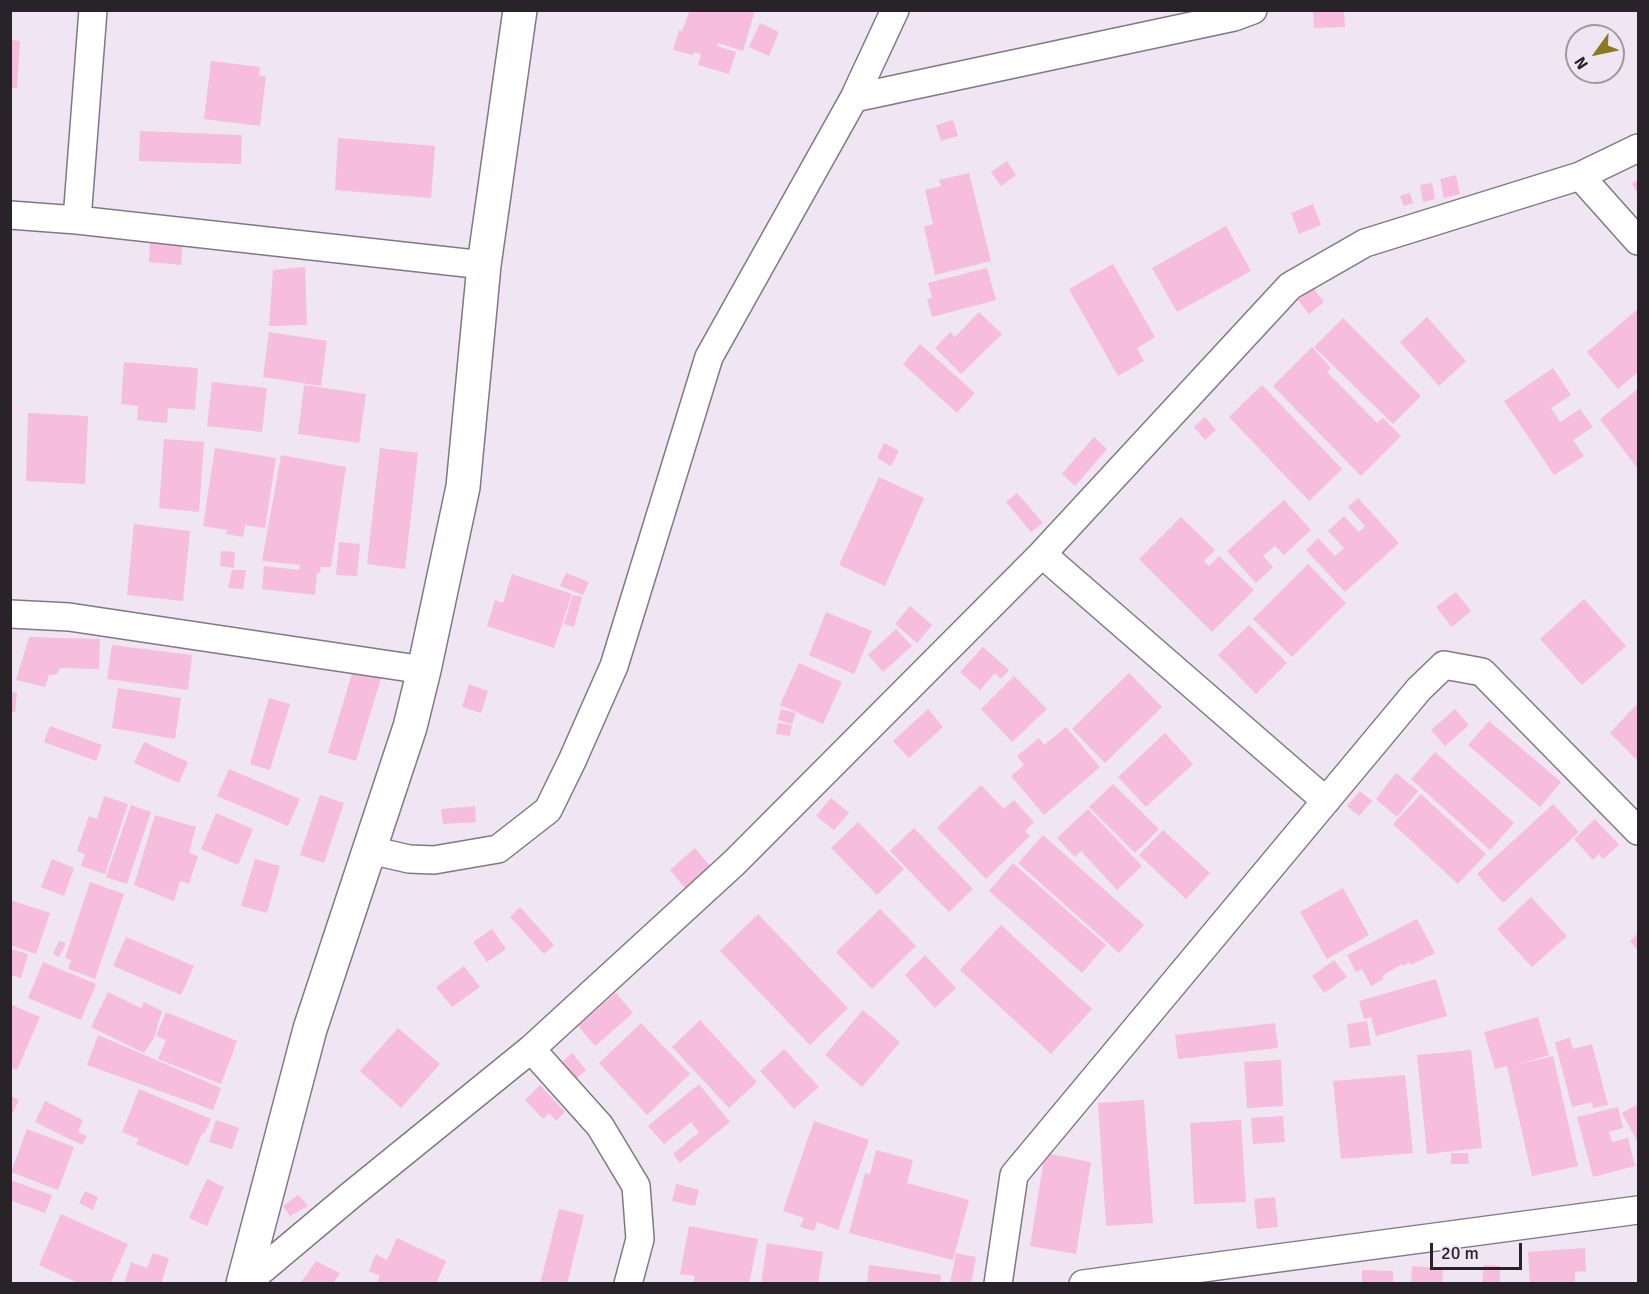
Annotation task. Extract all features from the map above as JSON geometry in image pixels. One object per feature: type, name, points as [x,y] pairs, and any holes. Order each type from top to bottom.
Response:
[{"type":"street","points":[[77,220],[93,10]]},
{"type":"street","points":[[244,1284],[310,1029],[410,727],[424,670],[463,487],[484,265],[520,10]]},
{"type":"street","points":[[370,850],[409,859],[434,860],[498,849],[548,810],[614,666],[709,357],[854,98],[895,10]]},
{"type":"street","points":[[854,98],[1222,20],[1253,10]]},
{"type":"street","points":[[244,1284],[531,1050],[734,863],[1042,554],[1290,286],[1365,243],[1580,177],[1638,148]]},
{"type":"street","points":[[1580,177],[1638,241]]},
{"type":"street","points":[[10,215],[77,220],[484,265]]},
{"type":"street","points":[[1042,554],[1326,801]]},
{"type":"street","points":[[11,616],[69,617],[424,670]]},
{"type":"street","points":[[998,1284],[1014,1175],[1419,689],[1444,665],[1482,672],[1638,831]]},
{"type":"street","points":[[531,1050],[600,1126],[636,1186],[640,1239],[628,1284]]},
{"type":"street","points":[[1083,1284],[1638,1210]]},
{"type":"building","points":[[690,10],[755,10],[743,51],[718,43],[717,46],[736,52],[729,74],[698,65],[701,54],[694,52],[693,55],[673,50],[679,30],[682,31]]},
{"type":"building","points":[[1313,10],[1344,10],[1345,27],[1314,28]]},
{"type":"building","points":[[760,23],[779,32],[769,56],[749,47]]},
{"type":"building","points":[[10,40],[20,41],[17,88],[10,88]]},
{"type":"building","points":[[211,61],[260,67],[259,76],[266,76],[260,126],[204,119]]},
{"type":"building","points":[[953,120],[958,136],[941,141],[936,125]]},
{"type":"building","points":[[140,131],[242,135],[241,164],[139,161]]},
{"type":"building","points":[[338,138],[435,146],[431,198],[335,190]]},
{"type":"building","points":[[1007,161],[1016,175],[1001,186],[991,172]]},
{"type":"building","points":[[969,173],[991,261],[935,275],[924,227],[933,224],[925,190],[941,186],[939,180]]},
{"type":"building","points":[[1456,175],[1460,194],[1444,198],[1440,179]]},
{"type":"building","points":[[1638,179],[1638,194],[1632,184]]},
{"type":"building","points":[[1432,183],[1435,199],[1423,202],[1420,185]]},
{"type":"building","points":[[1410,193],[1413,203],[1404,206],[1400,196]]},
{"type":"building","points":[[1313,204],[1321,225],[1299,234],[1291,213]]},
{"type":"building","points":[[1226,226],[1251,271],[1177,312],[1152,268]]},
{"type":"building","points":[[150,236],[183,238],[181,265],[149,262]]},
{"type":"building","points":[[1113,264],[1155,337],[1137,348],[1144,361],[1118,376],[1069,289]]},
{"type":"building","points":[[305,267],[307,325],[269,326],[273,270]]},
{"type":"building","points":[[987,268],[996,300],[932,317],[927,299],[932,298],[928,283]]},
{"type":"building","points":[[1313,288],[1324,302],[1309,314],[1298,300]]},
{"type":"building","points":[[1638,309],[1638,372],[1618,389],[1587,352]]},
{"type":"building","points":[[979,312],[1002,334],[961,374],[935,348],[950,332],[955,337]]},
{"type":"building","points":[[1427,317],[1466,361],[1439,386],[1400,342]]},
{"type":"building","points":[[1343,318],[1421,396],[1393,424],[1314,347]]},
{"type":"building","points":[[269,332],[327,341],[321,386],[263,377]]},
{"type":"building","points":[[920,344],[975,393],[957,413],[903,364]]},
{"type":"building","points":[[1312,347],[1331,368],[1327,372],[1377,423],[1383,418],[1401,436],[1361,476],[1273,386]]},
{"type":"building","points":[[124,362],[198,368],[195,410],[168,408],[167,423],[137,420],[138,406],[121,404]]},
{"type":"building","points":[[1553,368],[1571,395],[1551,408],[1560,422],[1580,409],[1593,427],[1573,440],[1584,456],[1554,475],[1504,401]]},
{"type":"building","points":[[212,382],[267,388],[262,432],[207,426]]},
{"type":"building","points":[[304,385],[366,394],[359,443],[298,434]]},
{"type":"building","points":[[1262,385],[1342,469],[1309,501],[1229,417]]},
{"type":"building","points":[[1638,389],[1638,469],[1600,419]]},
{"type":"building","points":[[28,413],[88,416],[85,484],[26,481]]},
{"type":"building","points":[[1205,417],[1216,430],[1205,440],[1194,427]]},
{"type":"building","points":[[1094,437],[1107,449],[1075,486],[1062,474]]},
{"type":"building","points":[[164,439],[204,442],[199,512],[159,508]]},
{"type":"building","points":[[884,443],[899,451],[891,466],[877,458]]},
{"type":"building","points":[[215,448],[276,458],[265,528],[245,525],[243,537],[226,534],[227,530],[203,526]]},
{"type":"building","points":[[380,448],[418,453],[405,569],[367,564]]},
{"type":"building","points":[[281,455],[346,467],[331,567],[321,567],[320,573],[317,573],[315,595],[262,589],[264,566],[299,570],[300,565],[262,561]]},
{"type":"building","points":[[879,477],[924,498],[885,586],[839,565]]},
{"type":"building","points":[[1017,493],[1043,523],[1031,532],[1006,502]]},
{"type":"building","points":[[1358,498],[1399,543],[1345,592],[1306,550],[1318,538],[1335,556],[1344,548],[1328,531],[1344,516],[1359,532],[1365,526],[1348,507]]},
{"type":"building","points":[[1284,500],[1311,530],[1284,555],[1275,546],[1263,556],[1273,567],[1256,583],[1227,551]]},
{"type":"building","points":[[1181,517],[1215,550],[1204,561],[1209,566],[1219,556],[1254,590],[1212,632],[1139,559]]},
{"type":"building","points":[[134,524],[190,531],[183,601],[127,595]]},
{"type":"building","points":[[339,542],[360,544],[357,576],[336,575]]},
{"type":"building","points":[[221,551],[235,552],[234,568],[220,566]]},
{"type":"building","points":[[1308,564],[1346,603],[1292,657],[1253,619]]},
{"type":"building","points":[[232,570],[246,570],[243,589],[228,588]]},
{"type":"building","points":[[566,573],[589,582],[583,595],[560,586]]},
{"type":"building","points":[[512,574],[572,594],[554,648],[487,626],[495,600],[503,603]]},
{"type":"building","points":[[1456,592],[1471,611],[1452,627],[1436,607]]},
{"type":"building","points":[[573,595],[582,597],[574,627],[564,624]]},
{"type":"building","points":[[1584,599],[1626,646],[1582,685],[1540,639]]},
{"type":"building","points":[[910,606],[932,625],[917,643],[895,624]]},
{"type":"building","points":[[826,612],[872,631],[854,674],[809,655]]},
{"type":"building","points":[[1249,625],[1287,663],[1256,694],[1218,655]]},
{"type":"building","points":[[896,629],[912,646],[883,672],[868,655]]},
{"type":"building","points":[[29,637],[100,639],[99,669],[60,668],[57,674],[49,675],[45,687],[16,680]]},
{"type":"building","points":[[112,645],[192,655],[188,690],[107,679]]},
{"type":"building","points":[[983,647],[1009,670],[1001,679],[995,673],[980,690],[960,672]]},
{"type":"building","points":[[799,663],[842,682],[823,724],[780,705]]},
{"type":"building","points":[[353,670],[381,678],[356,761],[328,753]]},
{"type":"building","points":[[1129,673],[1162,707],[1105,763],[1072,729]]},
{"type":"building","points":[[1014,676],[1047,709],[1012,742],[981,709]]},
{"type":"building","points":[[469,684],[488,691],[481,713],[462,707]]},
{"type":"building","points":[[118,688],[181,698],[175,739],[112,728]]},
{"type":"building","points":[[10,692],[17,693],[15,712],[10,712]]},
{"type":"building","points":[[269,698],[290,704],[270,770],[250,764]]},
{"type":"building","points":[[1638,703],[1638,761],[1610,733]]},
{"type":"building","points":[[781,709],[796,713],[792,724],[778,720]]},
{"type":"building","points":[[928,709],[943,727],[909,758],[893,741]]},
{"type":"building","points":[[1455,709],[1469,725],[1445,746],[1431,730]]},
{"type":"building","points":[[1489,721],[1561,782],[1540,807],[1468,745]]},
{"type":"building","points":[[778,723],[792,725],[790,736],[776,734]]},
{"type":"building","points":[[50,726],[102,745],[96,761],[44,742]]},
{"type":"building","points":[[1066,727],[1100,767],[1044,815],[1011,776],[1024,765],[1017,756],[1039,738],[1044,745]]},
{"type":"building","points":[[1165,733],[1193,764],[1146,807],[1118,777]]},
{"type":"building","points":[[144,742],[188,762],[179,783],[134,763]]},
{"type":"building","points":[[1435,752],[1514,823],[1490,850],[1411,779]]},
{"type":"building","points":[[229,769],[300,799],[288,826],[217,796]]},
{"type":"building","points":[[1396,773],[1418,791],[1397,817],[1376,799]]},
{"type":"building","points":[[1113,784],[1159,829],[1135,853],[1089,807]]},
{"type":"building","points":[[981,785],[1004,809],[1014,800],[1034,822],[1025,831],[1030,836],[986,879],[937,828]]},
{"type":"building","points":[[1360,791],[1372,801],[1359,816],[1347,806]]},
{"type":"building","points":[[1421,794],[1486,854],[1458,884],[1393,824]]},
{"type":"building","points":[[320,795],[344,803],[324,863],[300,855]]},
{"type":"building","points":[[104,796],[128,804],[105,874],[81,866],[85,854],[77,851],[89,816],[97,819]]},
{"type":"building","points":[[831,798],[849,813],[834,830],[816,816]]},
{"type":"building","points":[[1553,804],[1579,832],[1503,903],[1477,874]]},
{"type":"building","points":[[131,805],[151,812],[127,884],[106,877]]},
{"type":"building","points":[[475,806],[476,822],[443,824],[441,809]]},
{"type":"building","points":[[1088,809],[1142,866],[1117,890],[1081,851],[1075,857],[1057,838]]},
{"type":"building","points":[[216,813],[253,829],[238,865],[201,849]]},
{"type":"building","points":[[155,815],[196,827],[189,853],[198,856],[189,884],[180,881],[174,901],[134,885]]},
{"type":"building","points":[[1595,819],[1619,845],[1603,859],[1599,854],[1593,860],[1574,839]]},
{"type":"building","points":[[858,822],[904,869],[877,895],[831,848]]},
{"type":"building","points":[[914,828],[973,889],[949,912],[890,851]]},
{"type":"building","points":[[1163,830],[1210,873],[1186,899],[1139,855]]},
{"type":"building","points":[[1043,835],[1144,925],[1119,953],[1018,863]]},
{"type":"building","points":[[695,848],[710,866],[685,888],[670,870]]},
{"type":"building","points":[[52,859],[74,868],[64,896],[41,887]]},
{"type":"building","points":[[255,859],[280,866],[267,913],[241,906]]},
{"type":"building","points":[[1013,863],[1106,945],[1082,973],[989,891]]},
{"type":"building","points":[[90,882],[124,894],[95,979],[68,969],[71,960],[65,958]]},
{"type":"building","points":[[1343,888],[1369,935],[1327,959],[1300,912]]},
{"type":"building","points":[[1531,897],[1567,936],[1532,967],[1497,929]]},
{"type":"building","points":[[10,900],[50,913],[36,954],[10,945]]},
{"type":"building","points":[[520,907],[554,945],[544,954],[510,917]]},
{"type":"building","points":[[880,909],[916,946],[872,989],[836,952]]},
{"type":"building","points":[[758,914],[848,1008],[810,1045],[720,951]]},
{"type":"building","points":[[1417,919],[1435,953],[1411,965],[1410,962],[1403,966],[1402,964],[1371,986],[1362,969],[1356,972],[1347,955]]},
{"type":"building","points":[[1001,925],[1092,1009],[1051,1054],[960,970]]},
{"type":"building","points":[[492,929],[506,949],[487,962],[473,942]]},
{"type":"building","points":[[1638,933],[1638,951],[1630,941]]},
{"type":"building","points":[[126,937],[194,966],[181,995],[113,966]]},
{"type":"building","points":[[59,941],[66,943],[59,957],[53,954]]},
{"type":"building","points":[[10,949],[28,954],[21,978],[10,975]]},
{"type":"building","points":[[925,955],[956,988],[935,1008],[905,975]]},
{"type":"building","points":[[1334,960],[1347,977],[1324,993],[1312,976]]},
{"type":"building","points":[[43,962],[96,984],[81,1020],[28,998]]},
{"type":"building","points":[[464,966],[480,987],[452,1007],[436,987]]},
{"type":"building","points":[[1436,979],[1447,1016],[1376,1036],[1371,1017],[1364,1019],[1359,1001]]},
{"type":"building","points":[[108,992],[141,1008],[144,1002],[162,1011],[154,1038],[144,1053],[91,1027]]},
{"type":"building","points":[[616,993],[633,1013],[595,1046],[578,1026]]},
{"type":"building","points":[[10,1004],[40,1017],[17,1070],[10,1067]]},
{"type":"building","points":[[863,1010],[900,1042],[862,1087],[825,1055]]},
{"type":"building","points":[[166,1012],[237,1041],[221,1084],[158,1059],[166,1040],[156,1036]]},
{"type":"building","points":[[1538,1017],[1549,1055],[1516,1065],[1553,1056],[1578,1166],[1532,1176],[1507,1066],[1495,1069],[1484,1032]]},
{"type":"building","points":[[700,1020],[757,1082],[729,1108],[672,1047]]},
{"type":"building","points":[[1367,1021],[1371,1045],[1350,1048],[1347,1024]]},
{"type":"building","points":[[641,1023],[690,1074],[647,1115],[599,1063]]},
{"type":"building","points":[[1275,1023],[1278,1048],[1178,1059],[1175,1035]]},
{"type":"building","points":[[398,1028],[440,1064],[401,1108],[360,1071]]},
{"type":"building","points":[[98,1035],[221,1088],[213,1110],[87,1065]]},
{"type":"building","points":[[1570,1038],[1573,1049],[1592,1044],[1608,1105],[1593,1108],[1592,1102],[1572,1107],[1555,1042]]},
{"type":"building","points":[[784,1049],[819,1087],[794,1109],[760,1071]]},
{"type":"building","points":[[1471,1050],[1482,1148],[1427,1154],[1417,1055]]},
{"type":"building","points":[[572,1053],[586,1070],[576,1079],[562,1062]]},
{"type":"building","points":[[1281,1060],[1283,1106],[1247,1108],[1244,1062]]},
{"type":"building","points":[[1405,1075],[1413,1153],[1341,1159],[1333,1081]]},
{"type":"building","points":[[699,1084],[730,1122],[680,1163],[673,1154],[699,1132],[691,1122],[664,1144],[648,1126]]},
{"type":"building","points":[[540,1085],[565,1112],[556,1121],[549,1113],[543,1119],[525,1100]]},
{"type":"building","points":[[139,1089],[211,1119],[204,1134],[202,1133],[188,1166],[136,1144],[139,1139],[122,1132]]},
{"type":"building","points":[[10,1096],[19,1100],[10,1119]]},
{"type":"building","points":[[1144,1100],[1153,1223],[1106,1226],[1098,1103]]},
{"type":"building","points":[[45,1101],[83,1120],[78,1132],[87,1136],[82,1145],[35,1122]]},
{"type":"building","points":[[1638,1104],[1638,1143],[1622,1113]]},
{"type":"building","points":[[1618,1107],[1623,1128],[1609,1132],[1612,1142],[1628,1138],[1635,1166],[1593,1177],[1577,1117]]},
{"type":"building","points":[[1283,1116],[1285,1142],[1253,1144],[1251,1118]]},
{"type":"building","points":[[216,1120],[239,1128],[232,1149],[209,1142]]},
{"type":"building","points":[[1241,1120],[1246,1202],[1194,1204],[1190,1123]]},
{"type":"building","points":[[814,1121],[869,1140],[838,1230],[817,1222],[814,1231],[800,1227],[804,1218],[783,1211]]},
{"type":"building","points":[[27,1129],[74,1147],[58,1190],[11,1172]]},
{"type":"building","points":[[876,1150],[913,1160],[907,1183],[969,1200],[953,1260],[849,1233],[865,1173],[870,1174]]},
{"type":"building","points":[[1045,1153],[1091,1162],[1076,1254],[1030,1246]]},
{"type":"building","points":[[1451,1153],[1468,1153],[1469,1164],[1451,1164]]},
{"type":"building","points":[[207,1179],[224,1187],[207,1226],[189,1218]]},
{"type":"building","points":[[10,1180],[52,1195],[45,1213],[10,1200]]},
{"type":"building","points":[[676,1184],[699,1190],[695,1206],[672,1201]]},
{"type":"building","points":[[85,1191],[98,1197],[93,1210],[79,1203]]},
{"type":"building","points":[[298,1195],[308,1206],[290,1216],[283,1206]]},
{"type":"building","points":[[1275,1197],[1278,1227],[1257,1229],[1254,1199]]},
{"type":"building","points":[[559,1209],[584,1215],[567,1284],[540,1284]]},
{"type":"building","points":[[61,1214],[128,1244],[110,1284],[80,1284],[39,1265]]},
{"type":"building","points":[[689,1226],[758,1239],[749,1284],[693,1284],[695,1276],[680,1274]]},
{"type":"building","points":[[397,1238],[446,1261],[436,1284],[376,1284],[380,1276],[369,1271],[376,1254],[387,1260]]},
{"type":"building","points":[[767,1243],[823,1252],[818,1284],[761,1284]]},
{"type":"building","points":[[1585,1248],[1586,1271],[1575,1272],[1575,1284],[1530,1284],[1528,1252]]},
{"type":"building","points":[[153,1253],[169,1258],[161,1284],[124,1284],[131,1262],[147,1268]]},
{"type":"building","points":[[956,1253],[976,1257],[971,1284],[950,1284]]},
{"type":"building","points":[[316,1261],[340,1273],[333,1284],[300,1284]]},
{"type":"building","points":[[869,1265],[941,1275],[940,1284],[867,1284]]},
{"type":"building","points":[[1484,1265],[1500,1266],[1500,1284],[1482,1284]]},
{"type":"building","points":[[1412,1266],[1443,1268],[1442,1284],[1411,1284]]},
{"type":"building","points":[[1362,1270],[1393,1271],[1393,1284],[1362,1284]]}]
